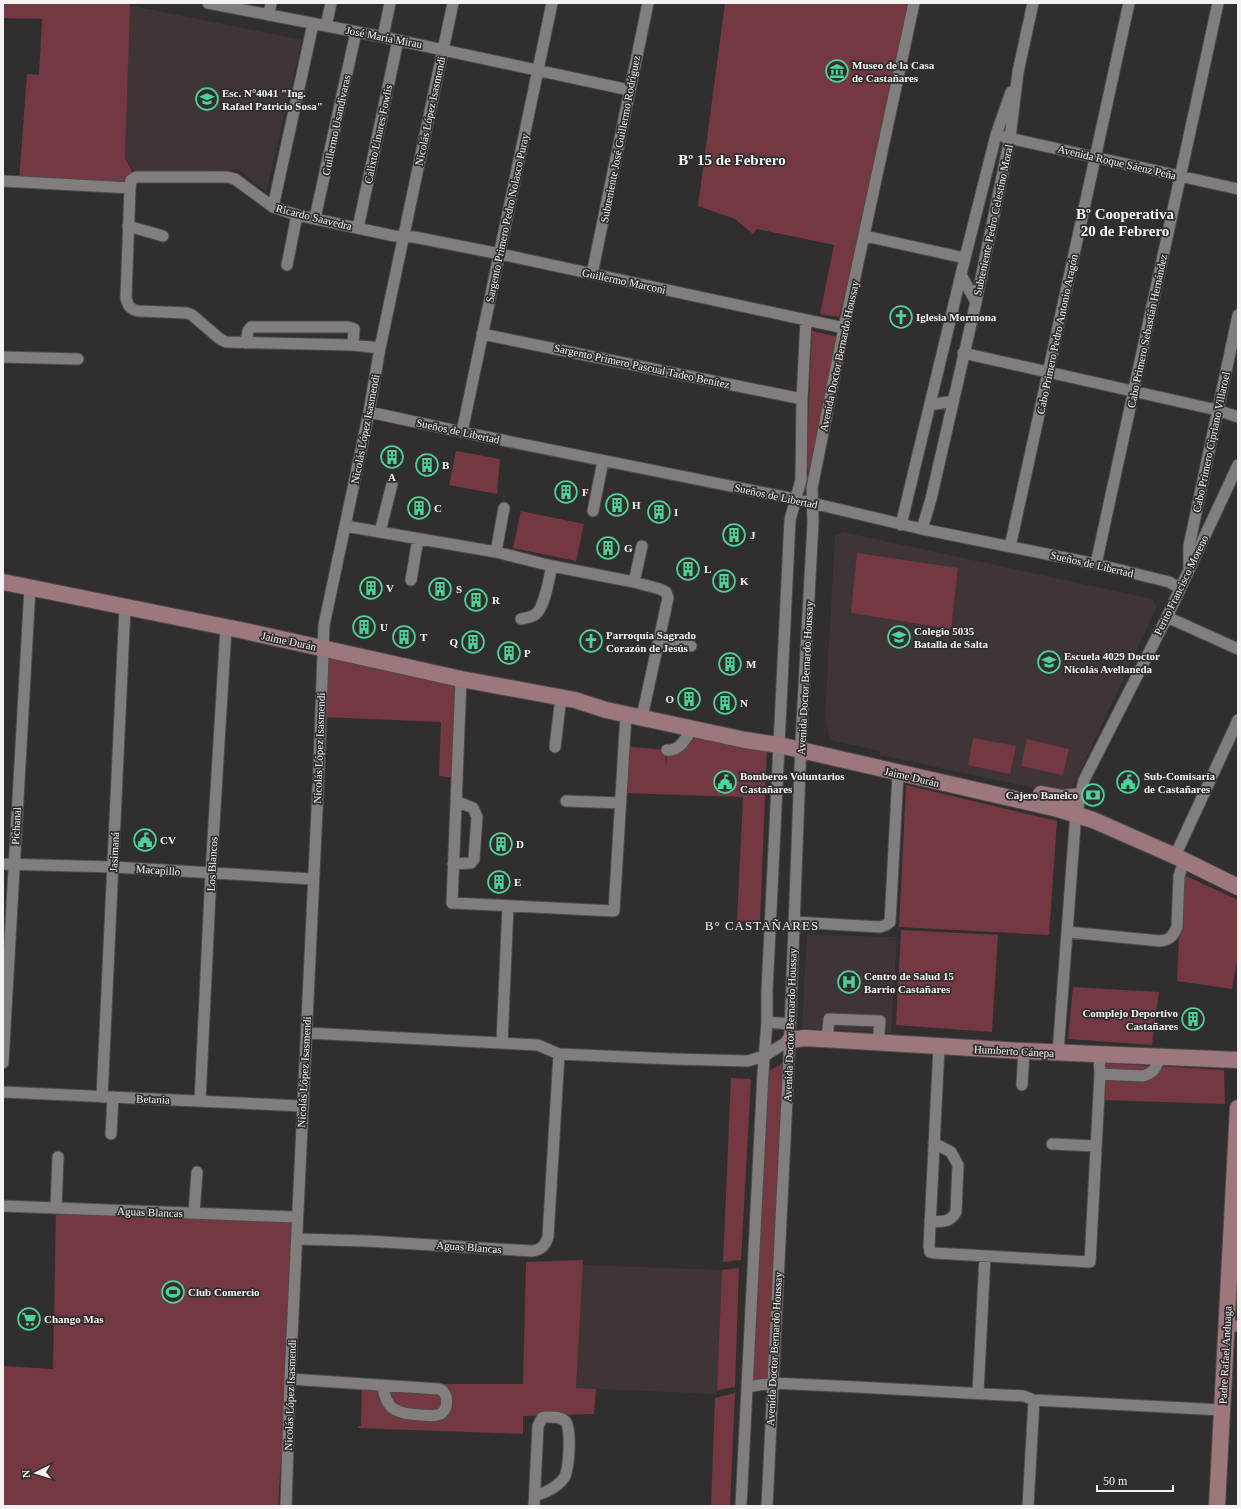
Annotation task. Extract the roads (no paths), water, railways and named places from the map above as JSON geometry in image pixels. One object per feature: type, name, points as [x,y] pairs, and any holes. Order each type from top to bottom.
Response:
[{"type":"street","name":"José María Mirau","points":[[208,3],[443,49],[629,90]]},
{"type":"street","points":[[269,16],[271,3]]},
{"type":"street","points":[[326,26],[331,3]]},
{"type":"street","points":[[382,37],[390,3]]},
{"type":"street","name":"Nicolás López Isasmendi","points":[[286,1506],[297,1217],[307,1033],[324,625],[369,412],[380,348],[453,3]]},
{"type":"street","name":"Sargento Primero Pedro Nolasco Puray","points":[[462,432],[552,3]]},
{"type":"street","name":"Subteniente José Guillermo Rodríguez","points":[[592,274],[648,3]]},
{"type":"street","name":"Avenida Doctor Bernardo Houssay","points":[[767,1506],[790,1040],[801,747],[813,523],[812,488],[844,328],[914,3]]},
{"type":"street","name":"Cabo Primero Pedro Antonio Aragón","points":[[1010,547],[1129,3]]},
{"type":"street","name":"Cabo Primero Sebastián Hernández","points":[[1096,564],[1218,3]]},
{"type":"street","name":"Subteniente Pedro Celestino Moral","points":[[922,529],[931,499],[952,401],[976,302],[1010,138],[1018,72],[1030,4]]},
{"type":"street","points":[[272,207],[313,24]]},
{"type":"street","name":"Guillermo Usandivaras","points":[[315,218],[356,32]]},
{"type":"street","name":"Calixto Linares Fowlis","points":[[358,228],[398,40]]},
{"type":"street","points":[[901,525],[996,135],[1018,72]]},
{"type":"street","name":"Avenida Roque Sáenz Peña","points":[[996,135],[1238,189]]},
{"type":"street","name":"Ricardo Saavedra","points":[[130,188],[132,180],[136,177],[227,177],[235,179],[272,207],[297,215],[394,236],[404,236]]},
{"type":"street","points":[[3,181],[130,188],[126,298],[128,305],[132,309],[138,311],[187,313],[192,315],[220,339],[226,342],[380,348]]},
{"type":"street","points":[[288,266],[297,215]]},
{"type":"street","points":[[128,226],[162,236]]},
{"type":"street","name":"Guillermo Marconi","points":[[404,236],[500,254],[844,328]]},
{"type":"street","points":[[865,236],[965,258]]},
{"type":"street","points":[[961,275],[976,302]]},
{"type":"street","name":"Cabo Primero Cipriano Villaroel","points":[[1189,569],[1189,546],[1238,315]]},
{"type":"street","name":"Avenida Doctor Bernardo Houssay","points":[[741,1506],[767,1022],[767,991],[790,520],[801,480],[802,399],[806,320]]},
{"type":"street","points":[[246,343],[248,331],[251,327],[348,326],[354,329],[353,346]]},
{"type":"street","name":"Sargento Primero Pascual Tadeo Benítez","points":[[482,334],[802,399]]},
{"type":"street","points":[[963,353],[1217,410],[1238,417]]},
{"type":"street","points":[[3,357],[78,359]]},
{"type":"street","points":[[930,405],[952,401]]},
{"type":"street","name":"Sueños de Libertad","points":[[369,412],[795,499],[901,525],[1096,564],[1169,582],[1180,588]]},
{"type":"street","points":[[593,511],[603,461]]},
{"type":"street","name":"Perito Francisco Moreno","points":[[1058,1053],[1077,814],[1084,780],[1167,616],[1238,465]]},
{"type":"street","points":[[380,532],[392,484]]},
{"type":"street","points":[[496,552],[504,508]]},
{"type":"street","points":[[345,526],[496,552],[552,566],[634,582],[666,592],[668,598],[643,713]]},
{"type":"street","points":[[411,580],[418,539]]},
{"type":"street","points":[[634,582],[642,546]]},
{"type":"street","points":[[521,619],[528,618],[536,614],[541,607],[552,566]]},
{"type":"street","name":"Jaime Durán","points":[[3,582],[226,628],[461,679],[568,699],[606,710],[626,714],[643,713],[779,741],[898,774],[1077,814],[1179,858],[1238,887]]},
{"type":"street","name":"Pichanal","points":[[3,1063],[8,864],[30,588]]},
{"type":"street","name":"Jasimaná","points":[[111,1134],[108,1097],[113,867],[125,607]]},
{"type":"street","points":[[1167,616],[1238,649]]},
{"type":"street","name":"Los Blancos","points":[[200,1101],[211,873],[226,628]]},
{"type":"street","points":[[660,638],[691,646]]},
{"type":"street","points":[[461,679],[452,904],[614,911],[626,714]]},
{"type":"street","points":[[555,747],[568,699]]},
{"type":"street","name":"Jaime Durán","points":[[568,699],[597,699],[693,728],[745,740],[779,741]]},
{"type":"street","points":[[1068,932],[1160,941],[1170,938],[1174,934],[1177,927],[1179,858],[1238,720]]},
{"type":"street","points":[[667,750],[672,751],[679,748],[693,728]]},
{"type":"street","name":"Jaime Durán","points":[[801,747],[1054,797],[1062,798],[1080,796]]},
{"type":"street","points":[[795,922],[880,927],[890,922],[898,774]]},
{"type":"street","points":[[453,864],[471,863],[474,859],[477,816],[473,808],[456,801]]},
{"type":"street","points":[[566,801],[620,803]]},
{"type":"street","name":"Macapillo","points":[[8,864],[113,867],[313,879]]},
{"type":"street","points":[[502,1043],[508,906]]},
{"type":"street","points":[[827,1040],[829,1019],[880,1021],[878,1043]]},
{"type":"street","points":[[767,1022],[790,1024]]},
{"type":"street","points":[[307,1033],[538,1045],[559,1054],[748,1061],[764,1056],[790,1040]]},
{"type":"street","name":"Humberto Cánepa","points":[[790,1040],[805,1038],[1024,1052],[1238,1060]]},
{"type":"street","points":[[938,1047],[928,1246],[930,1252],[1090,1262],[1100,1074],[1099,1054]]},
{"type":"street","points":[[1022,1085],[1024,1052]]},
{"type":"street","name":"Aguas Blancas","points":[[297,1239],[532,1251],[537,1251],[543,1247],[548,1237],[559,1054]]},
{"type":"street","points":[[1100,1074],[1143,1076],[1149,1074],[1157,1067],[1159,1057]]},
{"type":"street","name":"Betania","points":[[3,1092],[302,1106]]},
{"type":"street","name":"Padre Rafael Anduaga","points":[[1217,1506],[1222,1410],[1232,1326],[1238,1108]]},
{"type":"street","points":[[930,1221],[946,1222],[954,1217],[956,1212],[958,1165],[951,1152],[934,1142]]},
{"type":"street","points":[[1052,1144],[1095,1146]]},
{"type":"street","points":[[56,1208],[58,1157]]},
{"type":"street","points":[[194,1213],[197,1172]]},
{"type":"street","name":"Aguas Blancas","points":[[3,1206],[297,1217]]},
{"type":"street","points":[[978,1393],[985,1256]]},
{"type":"street","points":[[290,1380],[383,1386],[443,1390],[446,1395],[445,1410],[436,1415],[405,1415],[399,1413],[394,1410],[386,1400],[383,1386]]},
{"type":"street","points":[[748,1387],[772,1383],[978,1393],[1024,1396],[1034,1400],[1222,1410]]},
{"type":"street","points":[[1028,1506],[1034,1400]]},
{"type":"street","points":[[545,1417],[561,1418],[567,1422],[569,1430],[567,1471],[560,1482],[535,1500],[539,1422],[545,1417]]},
{"type":"place","name":"Museo de la Casa de Castañares","points":[[837,71]]},
{"type":"place","name":"Esc. N°4041 \"Ing. Rafael Patricio Sosa\"","points":[[207,99]]},
{"type":"place","name":"Iglesia Mormona","points":[[901,317]]},
{"type":"place","name":"A","points":[[392,457]]},
{"type":"place","name":"B","points":[[427,465]]},
{"type":"place","name":"F","points":[[566,492]]},
{"type":"place","name":"H","points":[[617,505]]},
{"type":"place","name":"C","points":[[419,508]]},
{"type":"place","name":"I","points":[[659,512]]},
{"type":"place","name":"J","points":[[734,535]]},
{"type":"place","name":"G","points":[[608,548]]},
{"type":"place","name":"L","points":[[688,569]]},
{"type":"place","name":"K","points":[[724,581]]},
{"type":"place","name":"V","points":[[371,588]]},
{"type":"place","name":"S","points":[[440,589]]},
{"type":"place","name":"R","points":[[476,600]]},
{"type":"place","name":"U","points":[[364,627]]},
{"type":"place","name":"T","points":[[404,637]]},
{"type":"place","name":"Colegio 5035 Batalla de Salta","points":[[899,637]]},
{"type":"place","name":"Parroquía Sagrado Corazón de Jesús","points":[[591,641]]},
{"type":"place","name":"Q","points":[[473,642]]},
{"type":"place","name":"P","points":[[509,653]]},
{"type":"place","name":"Escuela 4029 Doctor Nicolás Avellaneda","points":[[1049,662]]},
{"type":"place","name":"M","points":[[730,664]]},
{"type":"place","name":"O","points":[[689,699]]},
{"type":"place","name":"N","points":[[725,703]]},
{"type":"place","name":"Bomberos Voluntarios Castañares","points":[[725,782]]},
{"type":"place","name":"Sub-Comisaría de Castañares","points":[[1128,782]]},
{"type":"place","name":"Cajero Banelco","points":[[1093,795]]},
{"type":"place","name":"CV","points":[[145,840]]},
{"type":"place","name":"D","points":[[501,844]]},
{"type":"place","name":"E","points":[[499,882]]},
{"type":"place","name":"Centro de Salud 15 Barrio Castañares","points":[[849,982]]},
{"type":"place","name":"Complejo Deportivo Castañares","points":[[1193,1019]]},
{"type":"place","name":"Club Comercio","points":[[173,1292]]},
{"type":"place","name":"Chango Mas","points":[[29,1319]]},
{"type":"district","name":"Bº 15 de Febrero","points":[[732,160]]},
{"type":"district","name":"Bº Cooperativa 20 de Febrero","points":[[1125,222]]},
{"type":"district","name":"B° CASTAÑARES","points":[[762,925]]}]
